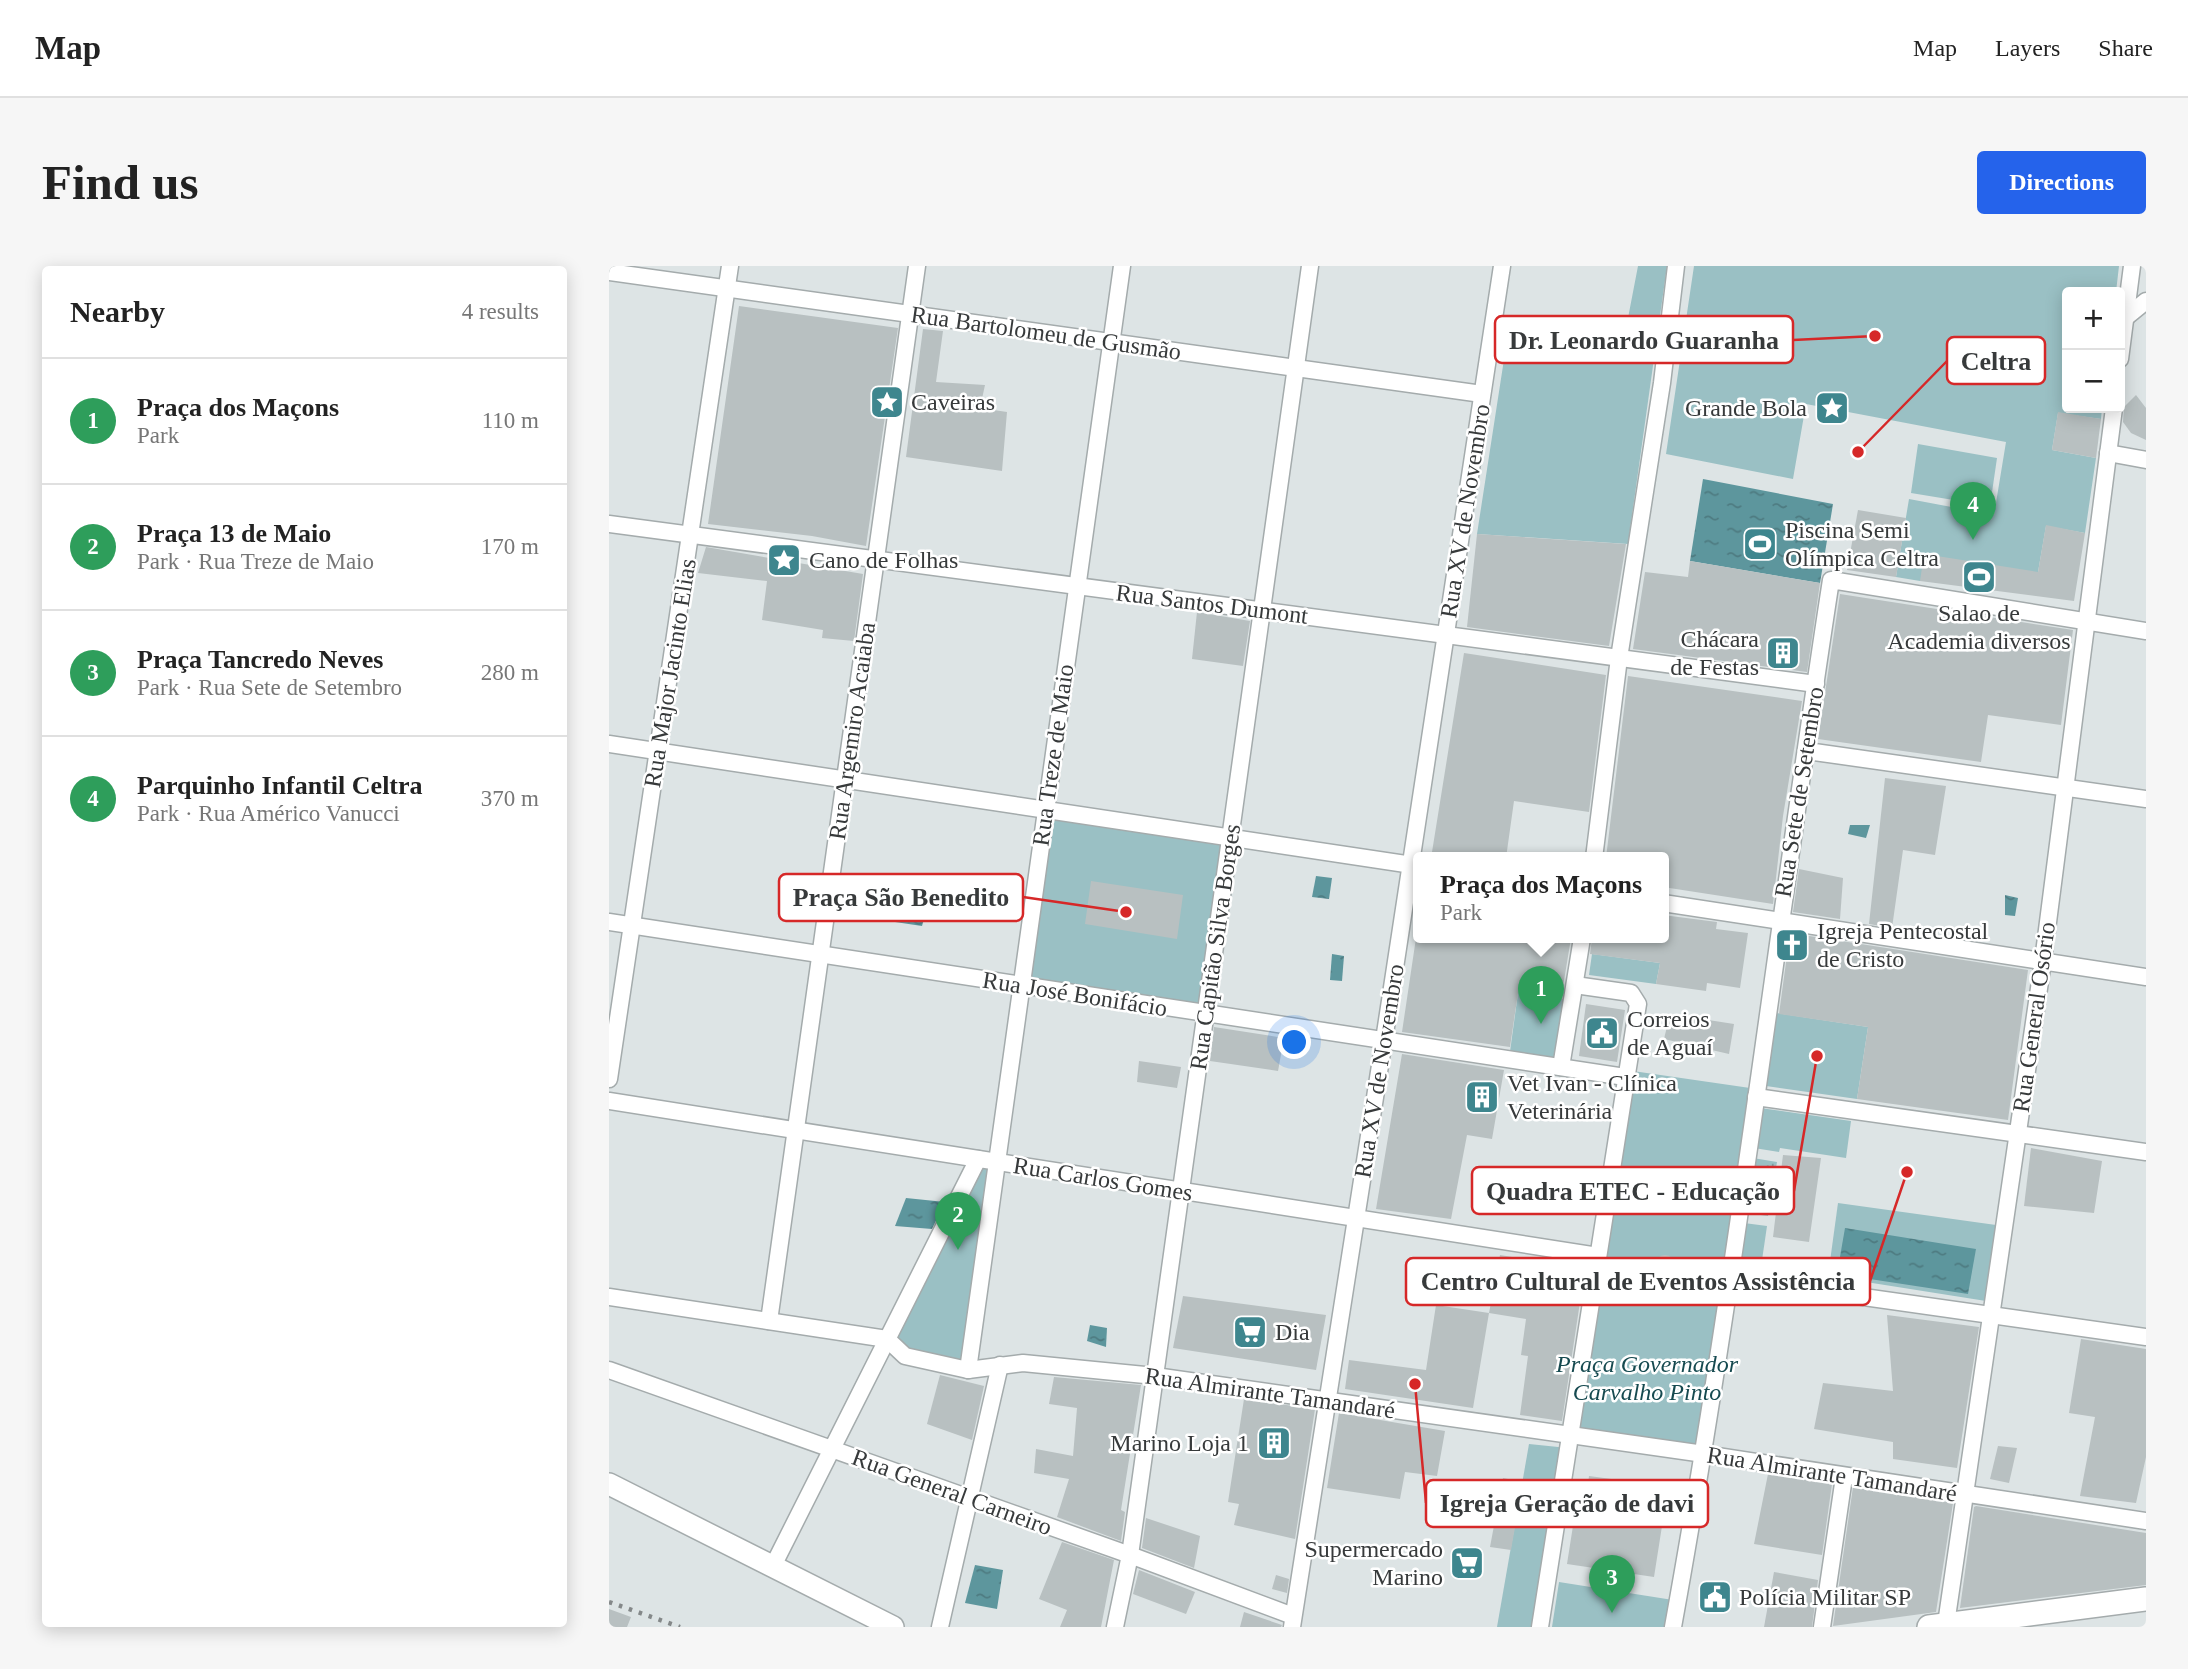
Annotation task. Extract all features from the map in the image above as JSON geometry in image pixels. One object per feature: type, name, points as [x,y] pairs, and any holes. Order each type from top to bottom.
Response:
[{"type":"main road","points":[[1938,1626],[2146,1599]]},
{"type":"street","name":"Rua Major Jacinto Elias","points":[[609,1079],[730,266]]},
{"type":"street","name":"Rua Argemiro Acaiaba","points":[[769,1321],[917,266]]},
{"type":"street","name":"Rua Treze de Maio","points":[[968,1370],[1122,266]]},
{"type":"street","name":"Rua Capitão Silva Borges","points":[[1115,1627],[1130,1555],[1310,266]]},
{"type":"street","name":"Rua XV de Novembro","points":[[1417,852],[1446,635],[1502,266]]},
{"type":"street","points":[[1595,852],[1619,657],[1662,383],[1677,266]]},
{"type":"street","points":[[2125,318],[2132,266]]},
{"type":"street","name":"Rua Bartolomeu de Gusmão","points":[[609,272],[1482,394]]},
{"type":"street","points":[[2125,318],[2146,301]]},
{"type":"street","name":"Rua General Osório","points":[[1938,1626],[1966,1495],[1992,1316],[2043,961],[2112,413]]},
{"type":"street","points":[[2108,453],[2146,460]]},
{"type":"street","name":"Rua Santos Dumont","points":[[609,524],[1816,684]]},
{"type":"street","name":"Rua Sete de Setembro","points":[[1673,1627],[1704,1454],[1831,580],[2086,621]]},
{"type":"street","points":[[2086,621],[2146,631]]},
{"type":"street","points":[[609,744],[1413,866]]},
{"type":"street","points":[[1807,751],[2146,799]]},
{"type":"street","name":"Rua XV de Novembro","points":[[1293,1622],[1384,1040],[1413,877]]},
{"type":"street","points":[[1669,905],[2146,976]]},
{"type":"street","name":"Rua José Bonifácio","points":[[609,922],[1625,1077]]},
{"type":"street","points":[[1561,1067],[1581,943]]},
{"type":"street","points":[[1540,1627],[1638,1004],[1631,993],[1575,985]]},
{"type":"street","points":[[1756,1097],[2146,1152]]},
{"type":"street","name":"Rua Carlos Gomes","points":[[609,1101],[1598,1256]]},
{"type":"street","points":[[773,1566],[978,1159]]},
{"type":"street","points":[[1729,1278],[2146,1337]]},
{"type":"street","name":"Rua Almirante Tamandaré","points":[[609,1297],[887,1339],[905,1356],[968,1370],[1023,1363],[1155,1376],[1704,1454],[2146,1521]]},
{"type":"street","points":[[940,1627],[1000,1365]]},
{"type":"street","name":"Rua General Carneiro","points":[[609,1370],[1130,1555],[1293,1622]]},
{"type":"street","points":[[1822,1627],[1844,1477]]},
{"type":"street","points":[[609,1484],[893,1627]]},
{"type":"green space","points":[[1638,266],[1667,266],[1628,544],[1477,534],[1509,327],[1623,344]]},
{"type":"green space","points":[[1694,266],[2119,266],[2117,287],[2062,287],[2062,413],[2102,413],[2101,419],[2058,413],[2052,450],[2096,458],[2085,533],[2046,526],[2038,572],[1920,581],[1896,577],[1909,499],[1994,515],[2006,442],[1806,404],[1793,479],[1666,454]]},
{"type":"green space","points":[[1918,444],[1997,458],[1990,506],[1911,493]]},
{"type":"green space","points":[[1046,810],[1230,838],[1205,1014],[1021,986]]},
{"type":"green space","points":[[1592,954],[1660,963],[1656,984],[1589,975]]},
{"type":"green space","points":[[1518,993],[1572,1000],[1561,1067],[1509,1059]]},
{"type":"green space","points":[[1776,1013],[1868,1027],[1857,1099],[1766,1086]]},
{"type":"green space","name":"Praça Governador Carvalho Pinto","points":[[1626,1070],[1757,1089],[1704,1454],[1570,1437]]},
{"type":"green space","points":[[1760,1108],[1851,1121],[1846,1158],[1780,1148],[1779,1152],[1754,1148]]},
{"type":"green space","points":[[1753,1158],[1777,1162],[1768,1216],[1745,1213]]},
{"type":"green space","points":[[978,1159],[997,1162],[968,1370],[892,1346]]},
{"type":"green space","points":[[1838,1203],[1996,1225],[1986,1301],[1828,1276]]},
{"type":"green space","points":[[1744,1223],[1767,1226],[1761,1267],[1738,1264]]},
{"type":"green space","points":[[1529,1444],[1568,1448],[1540,1627],[1497,1627]]},
{"type":"green space","points":[[1559,1582],[1673,1600],[1667,1627],[1552,1627]]},
{"type":"water","name":"Piscina Semi Olímpica Celtra","points":[[1703,479],[1833,504],[1820,583],[1690,561]]},
{"type":"water","points":[[1850,825],[1870,825],[1866,838],[1848,834]]},
{"type":"water","points":[[1316,876],[1332,878],[1329,899],[1312,897]]},
{"type":"water","points":[[2005,895],[2018,898],[2015,916],[2005,915]]},
{"type":"water","points":[[897,901],[927,909],[922,926],[895,922]]},
{"type":"water","points":[[1332,954],[1344,956],[1342,981],[1330,980]]},
{"type":"water","points":[[906,1198],[945,1202],[932,1229],[895,1226]]},
{"type":"water","points":[[1845,1228],[1976,1249],[1968,1294],[1837,1274]]},
{"type":"water","points":[[1090,1325],[1107,1328],[1106,1347],[1087,1341]]},
{"type":"water","points":[[975,1565],[1003,1570],[997,1609],[965,1603]]},
{"type":"building","points":[[739,306],[898,328],[866,546],[812,536],[708,524]]},
{"type":"building","points":[[923,329],[943,331],[936,382],[985,385],[980,408],[1007,412],[1002,471],[906,457]]},
{"type":"building","points":[[2136,395],[2146,408],[2146,440],[2131,433],[2123,422],[2125,406]]},
{"type":"building","points":[[2058,412],[2101,419],[2096,458],[2052,450]]},
{"type":"building","points":[[1858,510],[1906,518],[1896,577],[1847,570]]},
{"type":"building","points":[[2046,525],[2085,533],[2074,601],[1920,581],[1924,554],[2038,572]]},
{"type":"building","points":[[1477,534],[1626,544],[1609,646],[1467,627]]},
{"type":"building","points":[[706,547],[863,574],[854,641],[822,638],[823,630],[762,620],[767,581],[698,573]]},
{"type":"building","points":[[1690,561],[1820,583],[1807,672],[1633,649],[1645,572],[1688,577]]},
{"type":"building","points":[[1840,594],[2073,630],[2061,725],[1988,715],[1981,762],[1818,739]]},
{"type":"building","points":[[1197,612],[1250,621],[1243,666],[1192,659]]},
{"type":"building","points":[[1464,653],[1606,675],[1589,812],[1514,801],[1507,852],[1432,852]]},
{"type":"building","points":[[1628,676],[1802,701],[1783,816],[1773,904],[1669,888],[1669,852],[1607,852]]},
{"type":"building","points":[[1885,778],[1946,786],[1935,855],[1903,850],[1892,928],[1869,924]]},
{"type":"building","points":[[1799,869],[1843,878],[1840,919],[1793,912]]},
{"type":"building","points":[[1091,881],[1183,895],[1177,939],[1085,924]]},
{"type":"building","points":[[1669,916],[1717,922],[1716,929],[1748,933],[1740,988],[1707,983],[1706,991],[1656,984],[1660,963],[1590,954],[1591,943],[1669,943]]},
{"type":"building","points":[[1790,933],[2028,970],[2008,1120],[1857,1099],[1868,1027],[1779,1014]]},
{"type":"building","points":[[1415,943],[1570,943],[1561,999],[1518,993],[1510,1047],[1402,1032]]},
{"type":"building","name":"Correios de Aguaí","points":[[1586,1004],[1625,1010],[1617,1062],[1579,1056]]},
{"type":"building","points":[[1670,1014],[1734,1024],[1729,1054],[1664,1039]]},
{"type":"building","points":[[1214,1027],[1284,1038],[1278,1071],[1210,1061]]},
{"type":"building","points":[[1402,1054],[1504,1070],[1492,1139],[1467,1135],[1451,1219],[1376,1209]]},
{"type":"building","points":[[1139,1061],[1181,1067],[1177,1088],[1137,1082]]},
{"type":"building","points":[[2031,1148],[2102,1161],[2094,1213],[2024,1206]]},
{"type":"building","points":[[1783,1155],[1821,1158],[1809,1242],[1773,1237]]},
{"type":"building","points":[[1500,1255],[1585,1269],[1562,1421],[1520,1415],[1528,1356],[1521,1355],[1526,1319],[1489,1313]]},
{"type":"building","points":[[1665,1255],[1672,1258],[1675,1265],[1672,1272],[1665,1275],[1658,1272],[1655,1265],[1658,1258]]},
{"type":"building","name":"Dia","points":[[1183,1296],[1326,1315],[1316,1370],[1173,1348]]},
{"type":"building","points":[[1436,1305],[1489,1313],[1473,1408],[1345,1389],[1349,1360],[1426,1370]]},
{"type":"building","points":[[1887,1315],[1979,1327],[1957,1468],[1893,1459],[1893,1442],[1814,1429],[1823,1383],[1893,1391]]},
{"type":"building","points":[[2081,1339],[2146,1349],[2146,1457],[2136,1503],[2080,1496],[2095,1417],[2069,1413]]},
{"type":"building","points":[[940,1375],[984,1386],[972,1440],[927,1424]]},
{"type":"building","points":[[1054,1377],[1141,1385],[1121,1510],[1125,1512],[1121,1541],[1057,1517],[1069,1479],[1034,1473],[1036,1449],[1073,1456],[1077,1408],[1049,1404]]},
{"type":"building","name":"Marino Loja 1","points":[[1244,1399],[1315,1409],[1295,1539],[1234,1525],[1239,1504],[1228,1502]]},
{"type":"building","points":[[1339,1413],[1445,1431],[1437,1476],[1405,1472],[1400,1499],[1327,1488]]},
{"type":"building","points":[[1998,1446],[2017,1448],[2009,1483],[1990,1479]]},
{"type":"building","points":[[1768,1474],[1832,1484],[1822,1555],[1754,1544]]},
{"type":"building","points":[[1589,1476],[1656,1485],[1651,1524],[1662,1526],[1654,1577],[1567,1564],[1575,1513],[1584,1514]]},
{"type":"building","points":[[1503,1478],[1523,1482],[1511,1550],[1490,1547]]},
{"type":"building","points":[[1853,1487],[1953,1503],[1936,1612],[1833,1626]]},
{"type":"building","points":[[1976,1506],[2146,1533],[2146,1585],[1960,1608]]},
{"type":"building","points":[[1146,1518],[1200,1536],[1194,1568],[1142,1548]]},
{"type":"building","points":[[1062,1542],[1114,1560],[1101,1627],[1060,1627],[1067,1610],[1039,1599]]},
{"type":"building","points":[[1139,1570],[1195,1592],[1186,1614],[1133,1594]]},
{"type":"building","points":[[1774,1572],[1818,1580],[1812,1627],[1764,1627]]},
{"type":"building","points":[[1276,1575],[1289,1579],[1287,1593],[1272,1589]]},
{"type":"building","points":[[609,1609],[631,1617],[627,1627],[609,1627]]},
{"type":"building","points":[[1244,1612],[1282,1625],[1240,1627]]},
{"type":"railway","points":[[609,1602],[680,1627]]},
{"type":"place","name":"Dr. Leonardo Guaranha","points":[[1875,336]]},
{"type":"place","name":"Caveiras","points":[[887,402]]},
{"type":"place","name":"Grande Bola","points":[[1832,408]]},
{"type":"place","name":"Celtra","points":[[1858,452]]},
{"type":"place","name":"Parquinho Infantil Celtra","points":[[1973,540]]},
{"type":"place","name":"Piscina Semi Olímpica Celtra","points":[[1760,544]]},
{"type":"place","name":"Cano de Folhas","points":[[784,560]]},
{"type":"place","name":"Salao de Academia diversos","points":[[1979,577]]},
{"type":"place","name":"Chácara de Festas","points":[[1783,653]]},
{"type":"place","name":"Praça São Benedito","points":[[1126,912]]},
{"type":"place","name":"Igreja Pentecostal de Cristo","points":[[1792,945]]},
{"type":"place","name":"Praça dos Maçons","points":[[1541,1024]]},
{"type":"place","name":"Correios de Aguaí","points":[[1602,1033]]},
{"type":"place","name":"Quadra ETEC - Educação","points":[[1817,1056]]},
{"type":"place","name":"Vet Ivan - Clínica Veterinária","points":[[1482,1097]]},
{"type":"place","name":"Centro Cultural de Eventos Assistência","points":[[1907,1172]]},
{"type":"place","name":"Praça 13 de Maio","points":[[958,1250]]},
{"type":"place","name":"Dia","points":[[1250,1332]]},
{"type":"place","name":"Igreja Geração de davi","points":[[1415,1384]]},
{"type":"place","name":"Marino Loja 1","points":[[1274,1443]]},
{"type":"place","name":"Supermercado Marino","points":[[1467,1563]]},
{"type":"place","name":"Polícia Militar SP","points":[[1715,1597]]},
{"type":"place","name":"Praça Tancredo Neves","points":[[1612,1613]]}]
